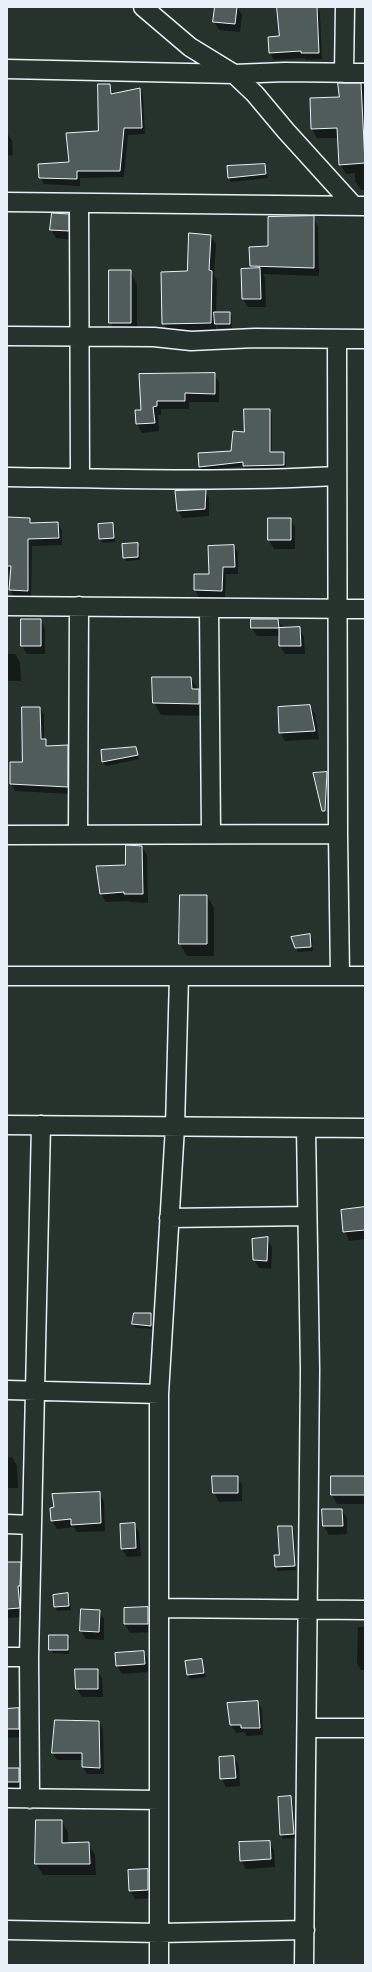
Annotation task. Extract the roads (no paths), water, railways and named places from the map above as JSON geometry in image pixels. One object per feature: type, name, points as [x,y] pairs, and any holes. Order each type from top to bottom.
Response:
[{"type":"street","points":[[143,7],[190,47],[234,74],[256,94],[286,132],[360,206]]},
{"type":"street","points":[[344,73],[345,7]]},
{"type":"street","points":[[7,69],[234,74],[285,72],[365,73]]},
{"type":"street","points":[[7,202],[360,206]]},
{"type":"street","points":[[79,203],[80,478]]},
{"type":"street","points":[[7,336],[154,337],[191,341],[255,338],[365,339]]},
{"type":"street","points":[[337,338],[338,834],[340,976]]},
{"type":"street","points":[[7,476],[80,478],[281,478],[337,476]]},
{"type":"street","points":[[7,606],[365,609]]},
{"type":"street","points":[[78,835],[79,606]]},
{"type":"street","points":[[209,608],[211,834]]},
{"type":"street","points":[[7,835],[338,834]]},
{"type":"street","points":[[7,976],[365,976]]},
{"type":"street","points":[[159,1965],[159,1394],[175,1127],[179,976]]},
{"type":"street","points":[[7,1125],[365,1128]]},
{"type":"street","points":[[30,1799],[29,1657],[31,1525],[41,1126]]},
{"type":"street","points":[[304,1965],[310,1370],[306,1128]]},
{"type":"street","points":[[169,1218],[307,1216]]},
{"type":"street","points":[[7,1390],[159,1394]]},
{"type":"street","points":[[7,1524],[31,1525]]},
{"type":"street","points":[[159,1608],[365,1610]]},
{"type":"street","points":[[7,1657],[29,1657]]},
{"type":"street","points":[[307,1728],[365,1728]]},
{"type":"street","points":[[7,1798],[159,1800]]},
{"type":"street","points":[[7,1930],[159,1933],[305,1930]]}]
